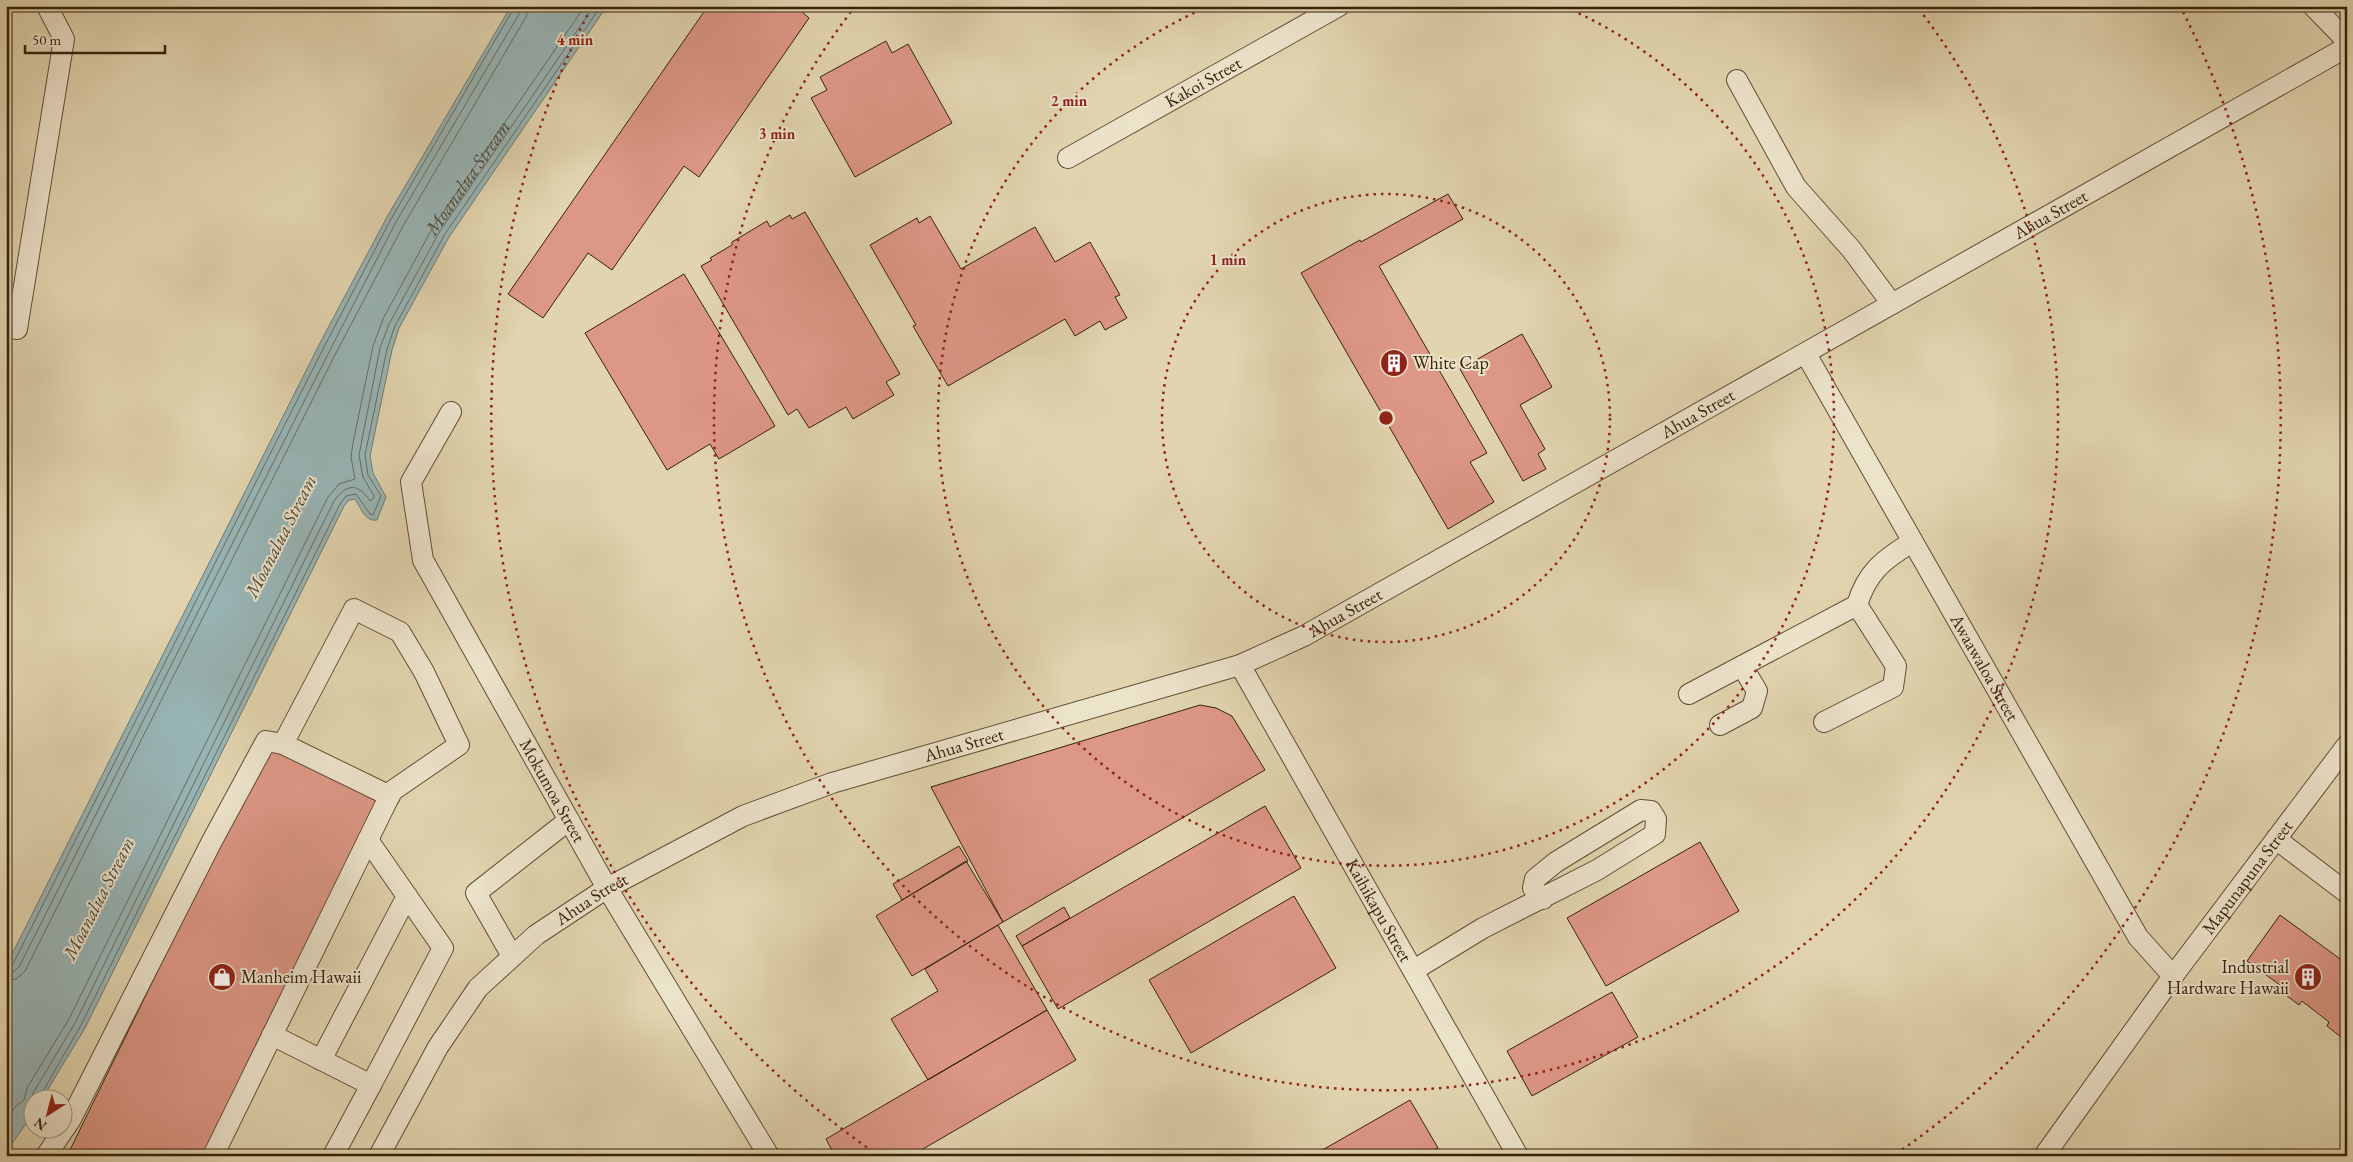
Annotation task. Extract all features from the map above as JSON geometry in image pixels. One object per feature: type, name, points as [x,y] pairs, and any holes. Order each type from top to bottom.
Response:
[{"type":"street","points":[[6,327],[17,329],[64,38],[47,6]]},
{"type":"street","name":"Kakoi Street","points":[[1068,158],[1339,6]]},
{"type":"street","points":[[2313,6],[2347,41]]},
{"type":"street","name":"Ahua Street","points":[[379,1156],[438,1047],[478,988],[536,935],[607,888],[743,816],[832,782],[1240,665],[1304,636],[2347,48]]},
{"type":"street","points":[[1737,80],[1796,187],[1852,249],[1892,304]]},
{"type":"street","name":"Awaawaloa Street","points":[[1806,354],[2138,938],[2173,976]]},
{"type":"street","name":"Mokumoa Street","points":[[451,412],[411,482],[423,560],[607,888],[768,1156]]},
{"type":"street","points":[[1689,694],[1856,605],[1863,584],[1887,557],[1912,542]]},
{"type":"street","points":[[1824,722],[1893,688],[1896,666],[1856,605]]},
{"type":"street","points":[[213,1156],[392,791],[460,745],[424,672],[400,632],[388,624],[354,608],[283,744]]},
{"type":"street","name":"Kaihikapu Street","points":[[1240,665],[1518,1156]]},
{"type":"street","points":[[1720,725],[1752,708],[1756,691],[1742,666]]},
{"type":"street","points":[[46,1156],[71,1118],[211,843],[266,741],[283,744],[390,796]]},
{"type":"street","name":"Mapunapuna Street","points":[[2044,1156],[2173,976],[2347,745]]},
{"type":"street","points":[[1414,970],[1483,928],[1543,899],[1597,870],[1655,834],[1656,820],[1651,812],[1641,810],[1556,862],[1535,879],[1533,888],[1543,899]]},
{"type":"street","points":[[512,956],[476,893],[569,820]]},
{"type":"street","points":[[2276,839],[2347,893]]},
{"type":"street","points":[[333,1156],[444,948],[368,840]]},
{"type":"street","points":[[321,1060],[407,896]]},
{"type":"street","points":[[272,1034],[371,1085]]},
{"type":"water","name":"Moanalua Stream","points":[[511,6],[607,6],[449,237],[399,328],[392,350],[370,456],[373,473],[386,497],[377,520],[366,517],[355,499],[349,500],[344,506],[85,1028],[47,1090],[22,1090],[22,1129],[6,1152],[6,966],[320,343],[387,217]]},
{"type":"building","points":[[708,6],[795,6],[809,18],[699,177],[684,166],[612,270],[588,253],[543,318],[508,294]]},
{"type":"building","points":[[886,41],[892,53],[908,44],[952,123],[855,177],[811,98],[827,90],[820,77]]},
{"type":"building","name":"White Cap","points":[[1448,194],[1463,219],[1379,266],[1487,453],[1470,462],[1494,502],[1448,529],[1301,273]]},
{"type":"building","points":[[805,212],[900,374],[886,382],[894,395],[853,419],[846,407],[809,428],[797,409],[788,415],[701,266],[712,260],[710,258],[732,245],[732,242],[767,221],[770,227],[790,215],[792,219]]},
{"type":"building","points":[[930,216],[961,269],[1035,227],[1055,262],[1090,242],[1120,295],[1115,297],[1127,318],[1105,330],[1100,321],[1075,336],[1065,319],[948,386],[913,326],[916,325],[870,245],[917,218],[919,223]]},
{"type":"building","points":[[684,274],[775,426],[719,459],[710,444],[667,470],[585,333]]},
{"type":"building","name":"White Cap","points":[[1522,334],[1552,387],[1520,405],[1545,449],[1538,454],[1546,469],[1523,481],[1460,369]]},
{"type":"building","points":[[1200,705],[1216,708],[1232,716],[1265,770],[1003,922],[931,787]]},
{"type":"building","name":"Manheim Hawaii","points":[[269,744],[378,798],[202,1156],[67,1156]]},
{"type":"building","points":[[1265,806],[1301,868],[1058,1009],[1022,946]]},
{"type":"building","points":[[1700,842],[1739,911],[1606,986],[1567,918]]},
{"type":"building","points":[[959,846],[968,861],[902,900],[893,884]]},
{"type":"building","points":[[966,861],[1003,922],[912,976],[876,916]]},
{"type":"building","points":[[1294,896],[1336,968],[1191,1053],[1149,980]]},
{"type":"building","points":[[1064,907],[1070,918],[1022,946],[1016,936]]},
{"type":"building","name":"Industrial Hardware Hawaii","points":[[2280,915],[2347,964],[2347,1035],[2344,1033],[2341,1037],[2327,1026],[2329,1022],[2302,1001],[2299,1005],[2286,995],[2288,991],[2247,961]]},
{"type":"building","points":[[998,925],[1047,1010],[928,1080],[891,1019],[938,991],[925,969]]},
{"type":"building","points":[[1612,992],[1638,1037],[1532,1096],[1507,1051]]},
{"type":"building","points":[[1047,1010],[1076,1060],[911,1156],[835,1156],[826,1139]]},
{"type":"building","points":[[1410,1100],[1438,1148],[1424,1156],[1312,1156]]},
{"type":"place","name":"White Cap","points":[[1394,363]]},
{"type":"place","name":"Manheim Hawaii","points":[[222,977]]},
{"type":"place","name":"Industrial Hardware Hawaii","points":[[2308,977]]}]
